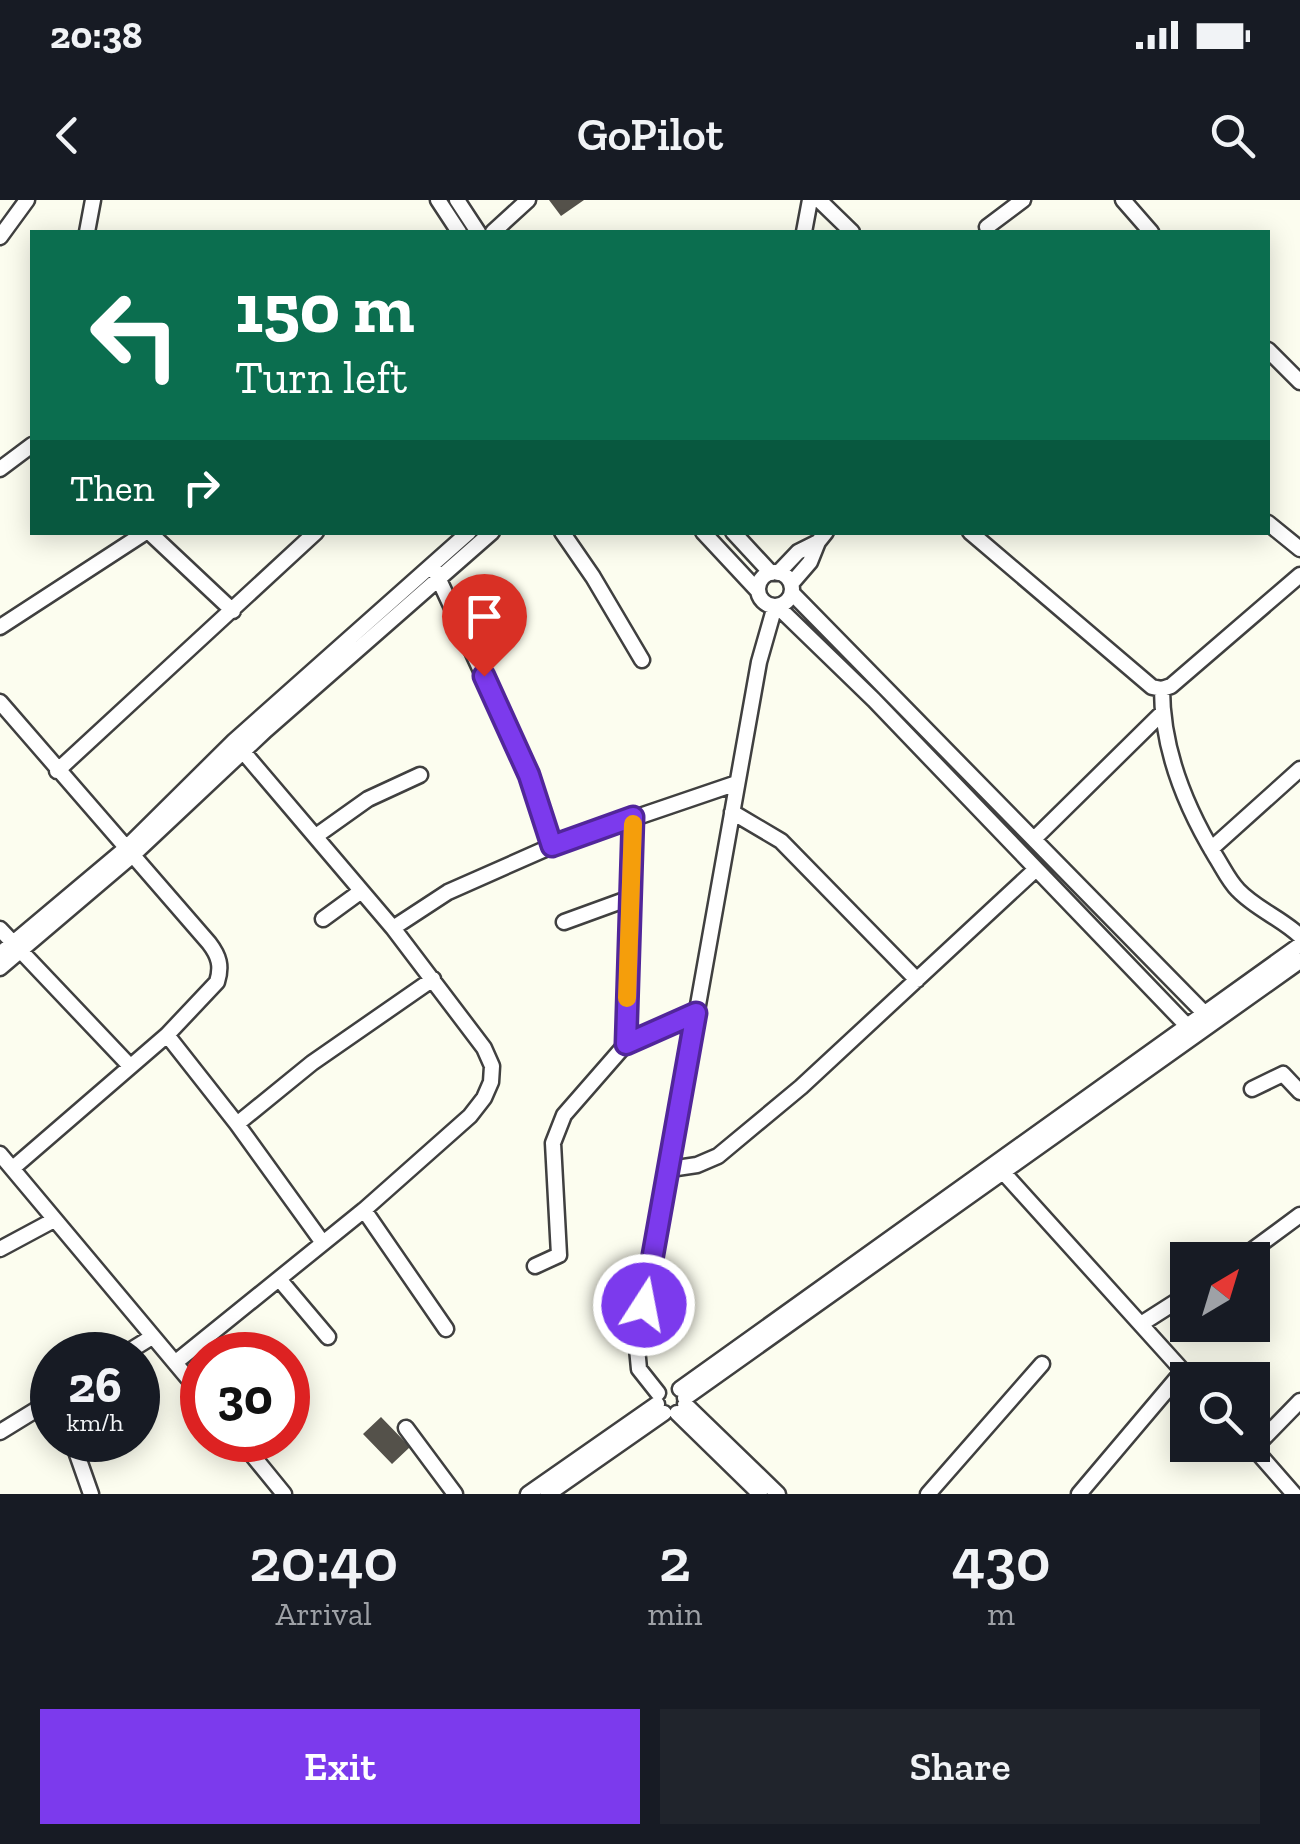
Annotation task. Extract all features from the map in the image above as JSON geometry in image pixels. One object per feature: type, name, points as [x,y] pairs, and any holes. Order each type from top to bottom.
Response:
[{"type":"street","points":[[3,228],[27,200]]},
{"type":"street","points":[[87,230],[93,200]]},
{"type":"street","points":[[438,200],[458,230]]},
{"type":"street","points":[[457,200],[477,230]]},
{"type":"street","points":[[495,230],[528,200]]},
{"type":"street","points":[[804,230],[810,200]]},
{"type":"street","points":[[819,200],[850,230]]},
{"type":"street","points":[[987,227],[1024,200]]},
{"type":"street","points":[[1124,200],[1146,230]]},
{"type":"street","points":[[1270,352],[1300,382]]},
{"type":"street","points":[[0,468],[30,446]]},
{"type":"street","points":[[1270,525],[1300,550]]},
{"type":"street","points":[[0,627],[142,535]]},
{"type":"street","points":[[150,535],[233,611]]},
{"type":"street","points":[[58,770],[313,535]]},
{"type":"street","points":[[0,968],[17,946],[130,852],[238,747],[435,571],[466,535]]},
{"type":"street","points":[[435,571],[488,535]]},
{"type":"street","points":[[564,535],[642,660]]},
{"type":"street","points":[[706,535],[768,601],[874,700],[1191,1030]]},
{"type":"street","points":[[735,535],[1209,1017]]},
{"type":"street","points":[[768,601],[788,600],[824,535]]},
{"type":"street","points":[[760,1494],[639,1368],[638,1348],[765,634],[768,601],[761,580],[824,535]]},
{"type":"street","points":[[974,535],[1152,687],[1162,689],[1171,686],[1244,626],[1300,575]]},
{"type":"street","points":[[435,571],[529,775],[552,846]]},
{"type":"street","points":[[1162,689],[1162,712],[1175,771],[1189,810],[1240,893],[1300,936]]},
{"type":"street","points":[[0,702],[209,943],[220,963],[217,982],[167,1035],[13,1168]]},
{"type":"street","points":[[1034,839],[1162,712]]},
{"type":"street","points":[[176,1362],[364,1210],[470,1116],[491,1082],[492,1066],[484,1048],[433,979],[238,747]]},
{"type":"street","points":[[1211,848],[1300,769]]},
{"type":"street","points":[[316,836],[368,798],[420,776]]},
{"type":"street","points":[[393,928],[448,892],[552,846],[737,783]]},
{"type":"street","points":[[732,812],[781,841],[917,980]]},
{"type":"street","points":[[626,1044],[633,817]]},
{"type":"street","points":[[670,1169],[718,1156],[802,1087],[1036,870]]},
{"type":"street","points":[[323,919],[360,892]]},
{"type":"street","points":[[564,922],[630,898]]},
{"type":"street","points":[[0,928],[130,1066]]},
{"type":"street","points":[[548,1494],[1209,1017],[1300,945]]},
{"type":"street","points":[[0,954],[17,946]]},
{"type":"street","points":[[1209,1017],[1300,961]]},
{"type":"street","points":[[237,1124],[312,1063],[433,979]]},
{"type":"street","points":[[535,1266],[559,1255],[553,1143],[564,1115],[626,1044],[696,1013]]},
{"type":"street","points":[[528,1494],[672,1402],[1003,1172],[1191,1030]]},
{"type":"street","points":[[167,1035],[323,1243]]},
{"type":"street","points":[[1252,1089],[1283,1074],[1300,1092]]},
{"type":"street","points":[[0,1154],[148,1332]]},
{"type":"street","points":[[1003,1172],[1175,1362]]},
{"type":"street","points":[[364,1210],[446,1329]]},
{"type":"street","points":[[1264,1242],[1300,1216]]},
{"type":"street","points":[[0,1249],[54,1220]]},
{"type":"street","points":[[279,1279],[328,1336]]},
{"type":"street","points":[[1141,1324],[1170,1305]]},
{"type":"street","points":[[160,1345],[180,1367]]},
{"type":"street","points":[[928,1494],[1042,1364]]},
{"type":"street","points":[[1079,1494],[1170,1394]]},
{"type":"street","points":[[672,1402],[778,1494]]},
{"type":"street","points":[[1270,1431],[1299,1404]]},
{"type":"street","points":[[0,1432],[30,1414]]},
{"type":"street","points":[[406,1428],[455,1494]]},
{"type":"street","points":[[80,1462],[91,1494]]},
{"type":"street","points":[[258,1462],[284,1494]]},
{"type":"street","points":[[1265,1462],[1294,1494]]},
{"type":"building","points":[[549,200],[584,200],[561,216]]},
{"type":"building","points":[[381,1417],[410,1447],[392,1464],[363,1434]]},
{"type":"slow traffic","points":[[627,998],[633,824]]},
{"type":"route","points":[[484,676],[529,775],[552,846],[633,817],[626,1044],[696,1013],[644,1305]]}]
